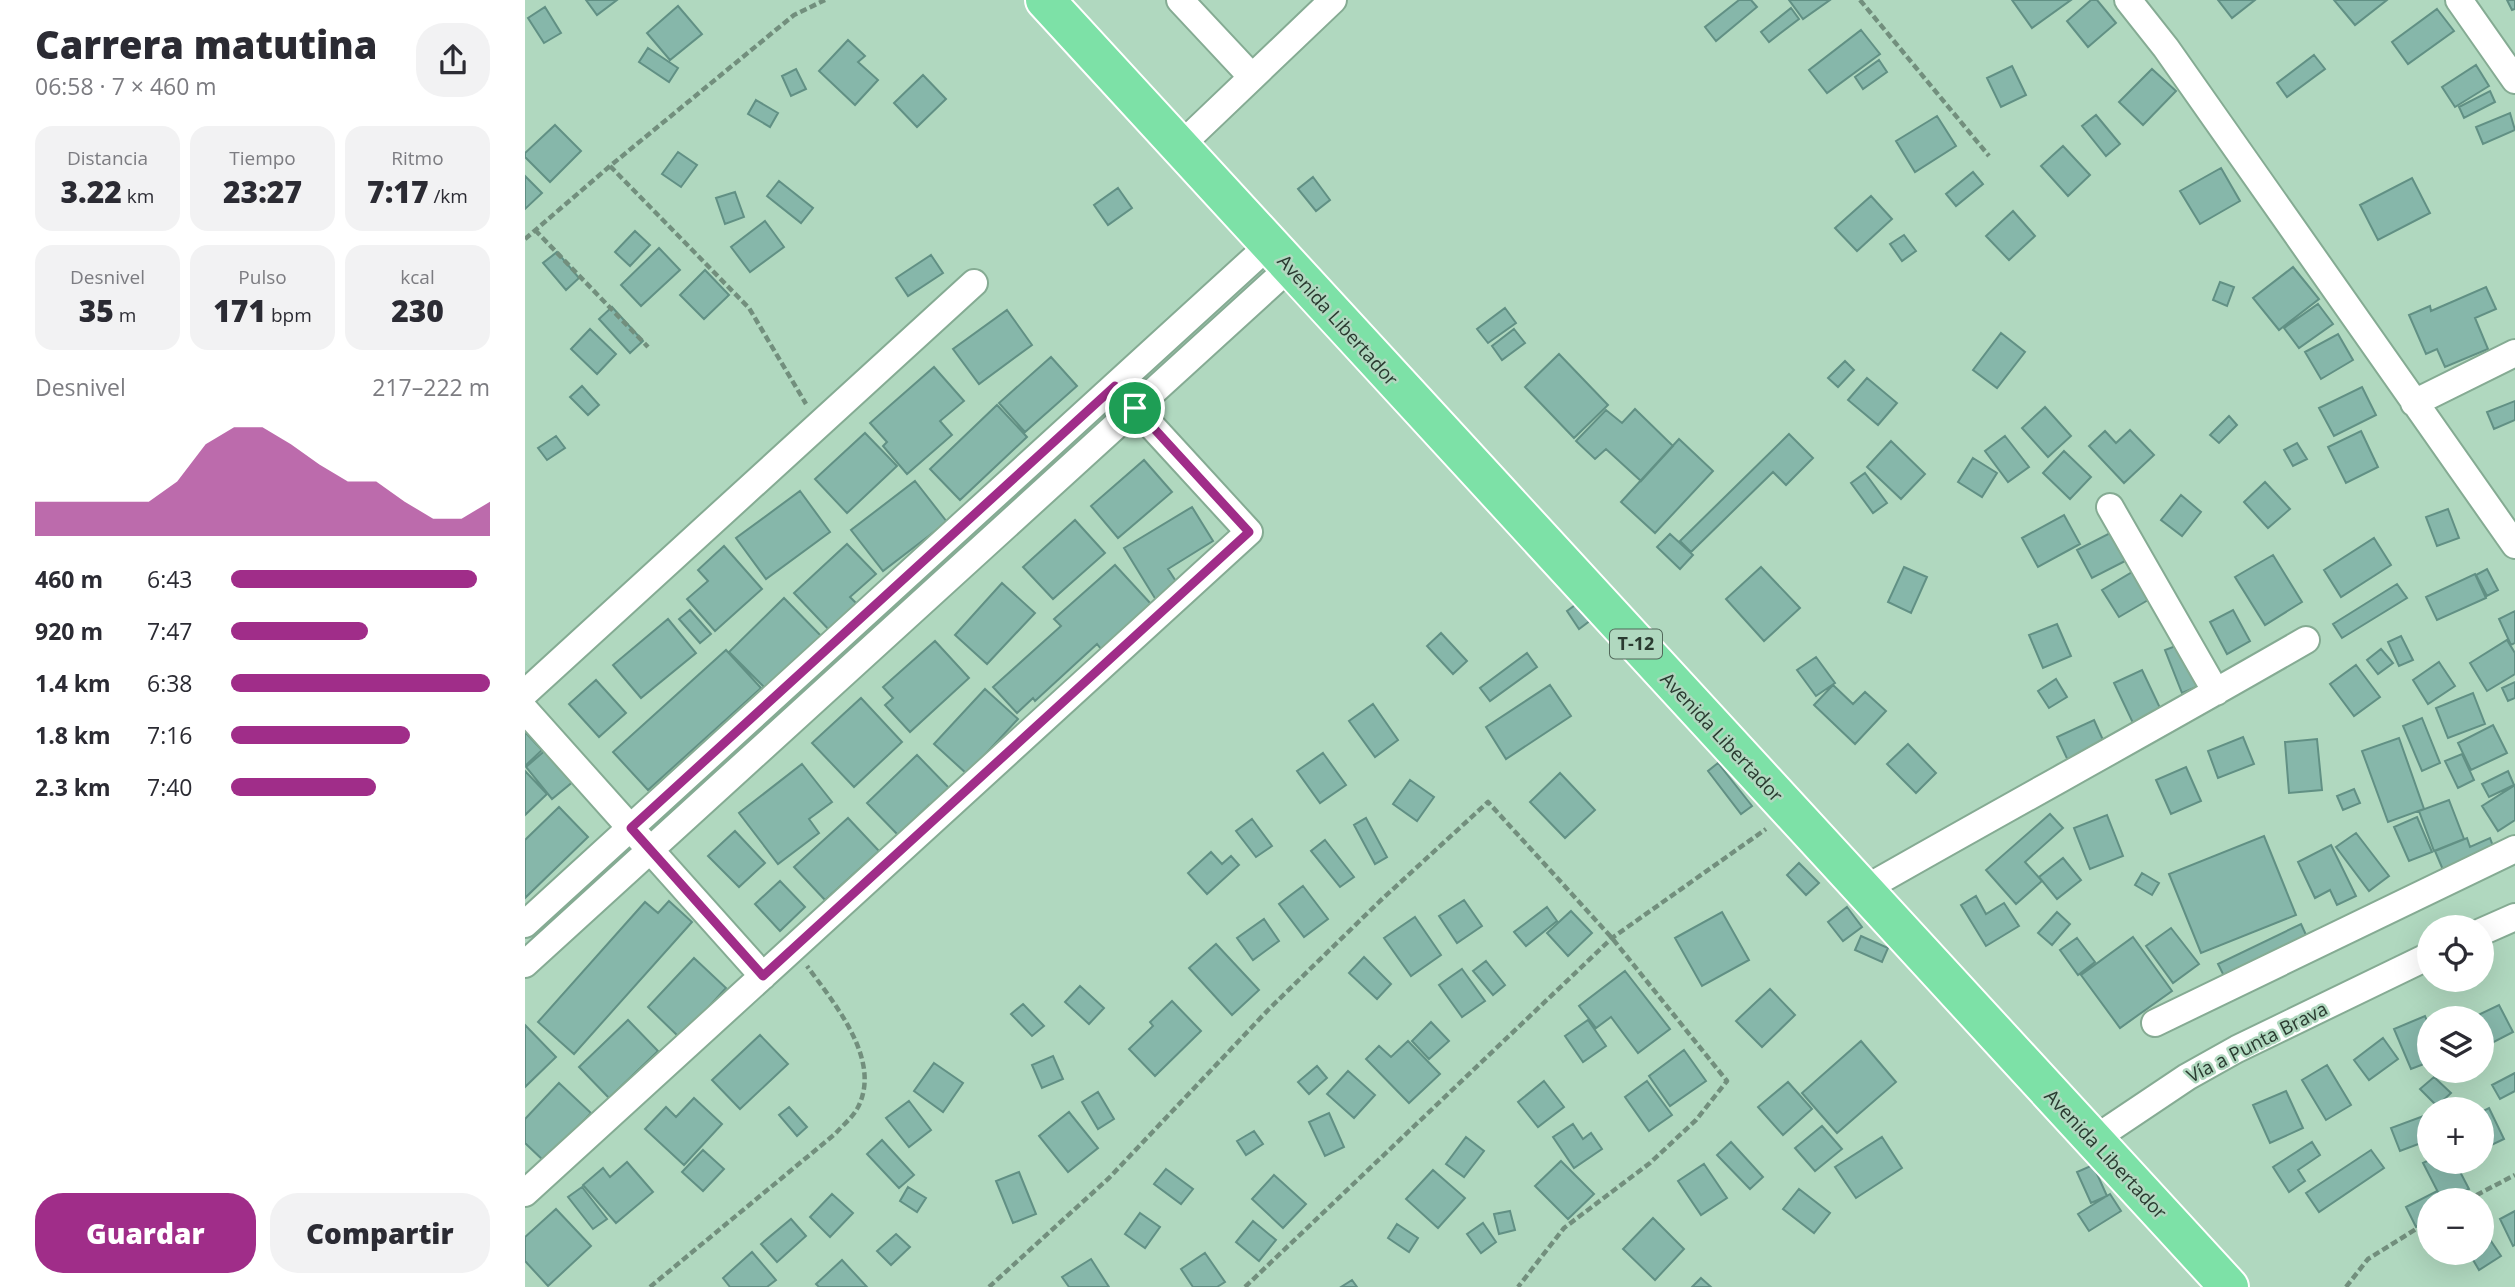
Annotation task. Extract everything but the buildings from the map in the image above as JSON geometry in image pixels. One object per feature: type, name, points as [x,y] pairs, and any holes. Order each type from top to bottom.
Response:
[{"type":"highway","name":"Avenida Libertador","points":[[1045,0],[2229,1287]]},
{"type":"street","points":[[1180,0],[1252,77]]},
{"type":"street","points":[[1179,147],[1333,0]]},
{"type":"street","points":[[2128,0],[2166,48],[2515,545]]},
{"type":"street","points":[[2459,0],[2515,79]]},
{"type":"street","points":[[525,924],[1115,386],[1279,256]]},
{"type":"street","points":[[525,964],[1135,408],[1279,256]]},
{"type":"street","points":[[525,693],[974,283]]},
{"type":"street","points":[[2414,403],[2515,353]]},
{"type":"street","points":[[525,1193],[1249,532],[1115,386]]},
{"type":"street","points":[[2110,507],[2215,692]]},
{"type":"street","points":[[1863,890],[2306,640]]},
{"type":"street","points":[[525,709],[763,976]]},
{"type":"street","points":[[2155,1023],[2515,849]]},
{"type":"street","points":[[2494,926],[2515,917]]},
{"type":"street","name":"Vía a Punta Brava","points":[[2093,1140],[2187,1077],[2237,1049],[2417,962]]},
{"type":"path","points":[[525,239],[794,15],[825,0]]},
{"type":"path","points":[[1860,0],[1989,156]]},
{"type":"path","points":[[610,166],[749,308],[819,425]]},
{"type":"path","points":[[535,230],[648,347]]},
{"type":"path","points":[[989,1287],[1109,1178],[1269,1009],[1380,901],[1488,802],[1612,938],[1727,1081],[1696,1120],[1650,1163],[1563,1228],[1518,1287]]},
{"type":"path","points":[[1245,1287],[1612,938],[1791,812]]},
{"type":"path","points":[[650,1287],[835,1134],[857,1109],[864,1077],[856,1039],[843,1015],[793,948]]},
{"type":"path","points":[[2490,1188],[2515,1175]]},
{"type":"path","points":[[2346,1287],[2368,1259],[2417,1228]]},
{"type":"route","points":[[1115,386],[1135,408],[1249,532],[763,976],[631,828],[1115,386]]}]
